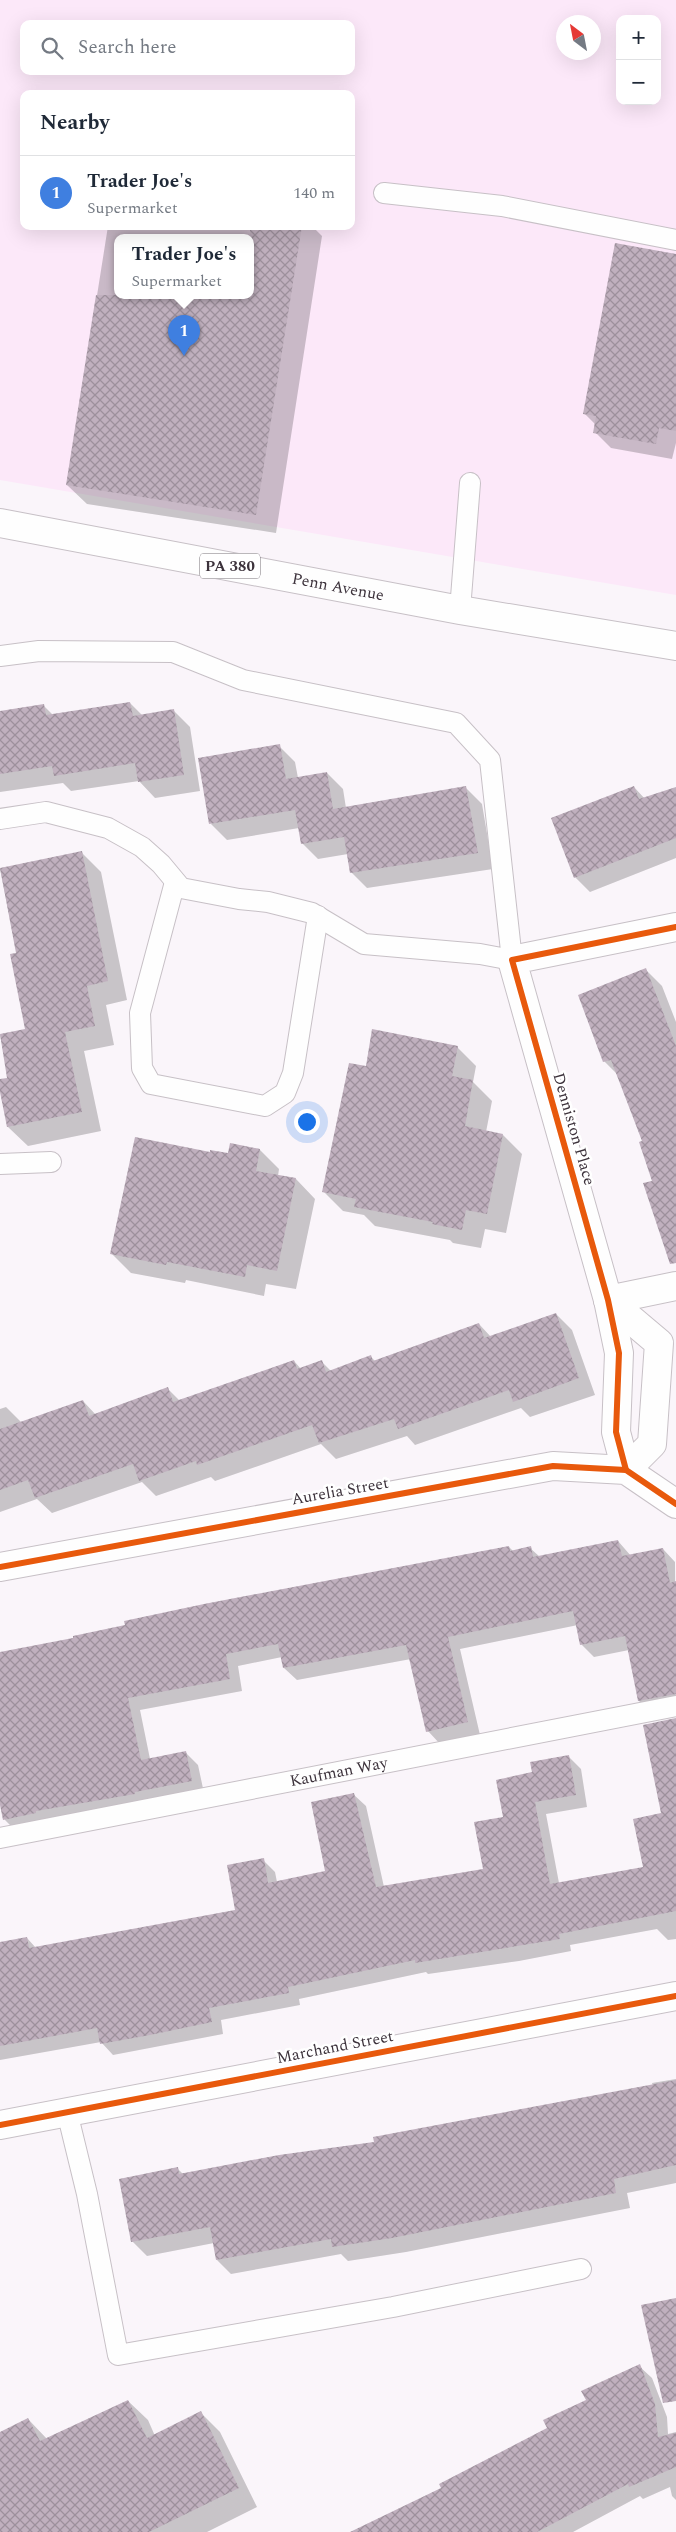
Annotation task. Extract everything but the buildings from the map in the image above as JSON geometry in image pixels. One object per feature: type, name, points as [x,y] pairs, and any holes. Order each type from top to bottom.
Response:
[{"type":"street","name":"Penn Avenue","points":[[0,523],[460,610],[676,646]]},
{"type":"street","points":[[512,960],[676,927]]},
{"type":"street","name":"Denniston Place","points":[[512,960],[608,1300],[619,1353],[616,1432],[626,1470]]},
{"type":"street","points":[[608,1300],[676,1286]]},
{"type":"street","points":[[608,1300],[659,1343],[652,1444],[626,1470],[676,1504]]},
{"type":"street","name":"Aurelia Street","points":[[0,1567],[553,1466],[626,1470]]},
{"type":"street","name":"Marchand Street","points":[[0,2124],[676,1996]]},
{"type":"lane","points":[[384,194],[502,206],[676,240]]},
{"type":"lane","points":[[460,610],[470,483]]},
{"type":"lane","points":[[0,656],[39,650],[173,652],[243,680],[456,722],[490,760],[512,960],[480,954],[364,944],[312,912],[268,902],[238,899],[181,888],[161,864],[142,846],[108,828],[46,812],[0,819]]},
{"type":"lane","points":[[175,882],[140,1013],[142,1068],[151,1084],[264,1106],[285,1093],[293,1073],[318,916]]},
{"type":"lane","points":[[0,1164],[51,1162]]},
{"type":"lane","name":"Kaufman Way","points":[[0,1838],[676,1706]]},
{"type":"lane","points":[[67,2112],[87,2194],[118,2355],[393,2307],[581,2270]]},
{"type":"shaded area","points":[[0,0],[676,0],[676,595],[0,480]]},
{"type":"cycle path","points":[[626,1470],[616,1432],[619,1353],[608,1300],[512,960],[676,927]]},
{"type":"cycle path","points":[[0,1567],[553,1466],[626,1470],[676,1504]]},
{"type":"cycle path","points":[[0,2125],[676,1996]]},
{"type":"place","name":"Trader Joe's","points":[[184,356]]}]
